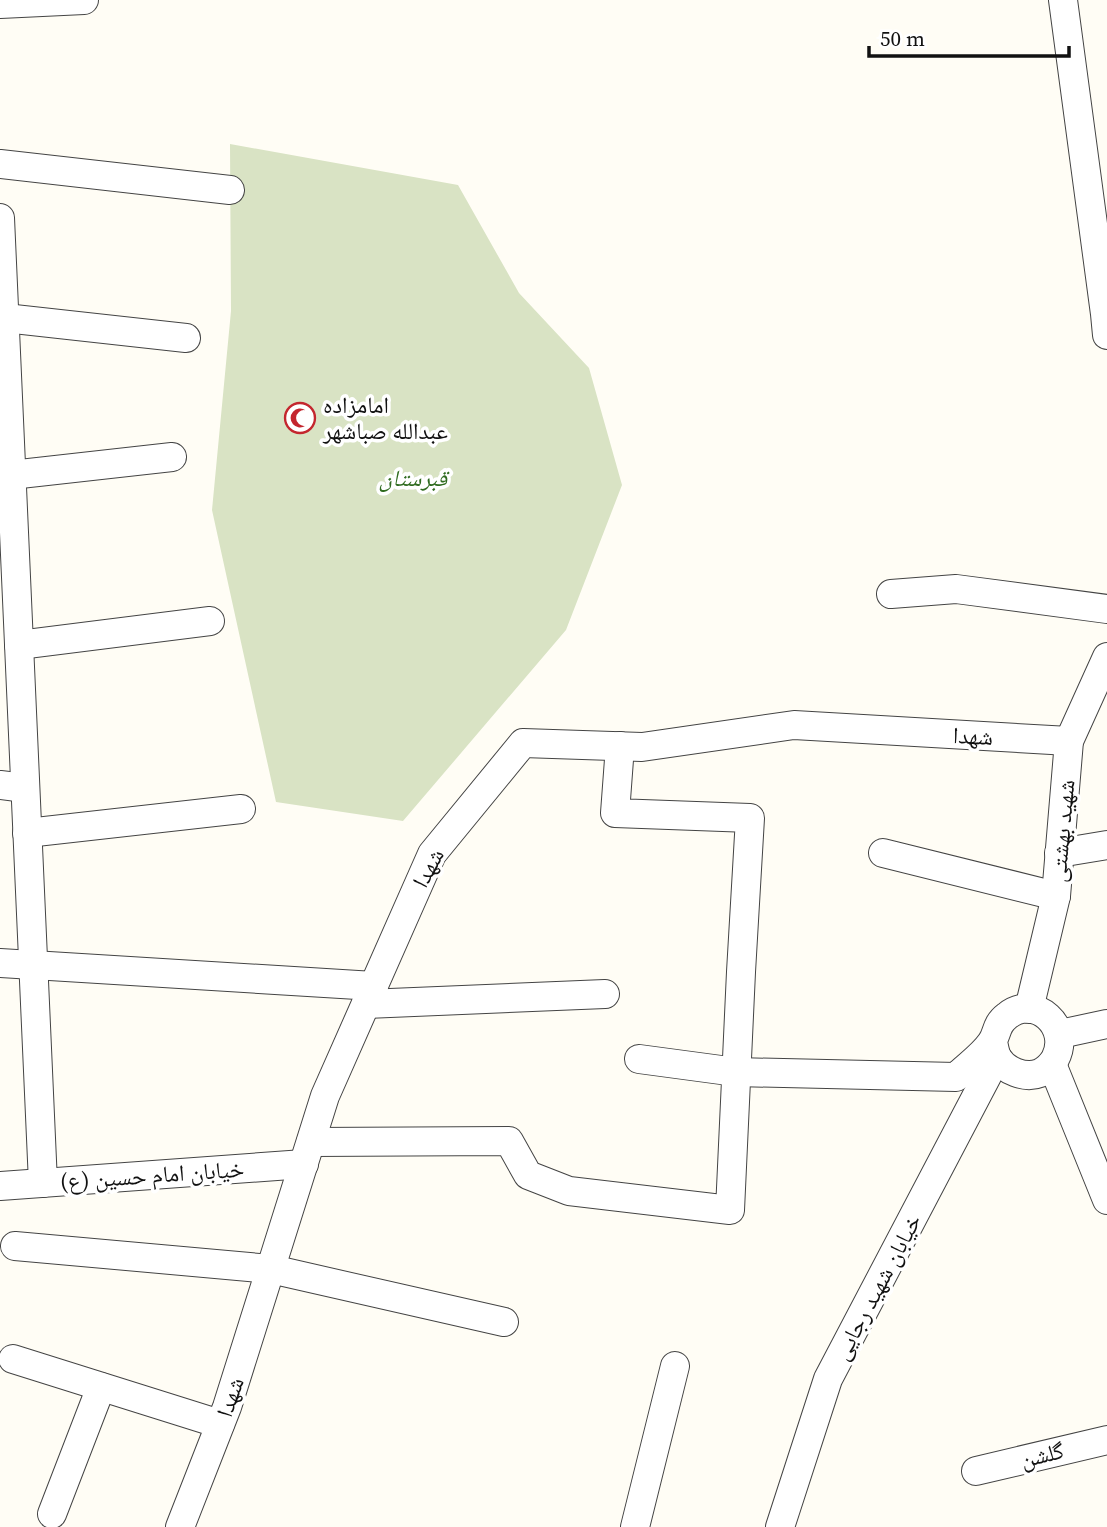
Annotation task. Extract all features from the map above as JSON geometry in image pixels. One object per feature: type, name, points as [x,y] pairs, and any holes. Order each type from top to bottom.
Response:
[{"type":"street","points":[[0,4],[84,0]]},
{"type":"street","points":[[1063,0],[1107,335]]},
{"type":"street","points":[[0,164],[230,191]]},
{"type":"street","points":[[0,218],[12,637],[13,787],[27,833],[43,1183]]},
{"type":"street","points":[[3,331],[186,338]]},
{"type":"street","points":[[8,468],[172,457]]},
{"type":"street","points":[[891,593],[957,589],[1107,609]]},
{"type":"street","points":[[12,637],[210,621]]},
{"type":"street","name":"شهید بهشتی","points":[[1029,1009],[1056,896],[1069,741],[1107,657]]},
{"type":"street","name":"شهدا","points":[[180,1527],[227,1407],[325,1096],[432,854],[523,743],[642,747],[794,725],[1069,741]]},
{"type":"street","points":[[620,746],[615,813],[750,818],[736,1072]]},
{"type":"street","points":[[27,833],[241,809]]},
{"type":"street","points":[[1059,853],[1107,845]]},
{"type":"street","points":[[883,853],[1056,896]]},
{"type":"street","points":[[0,963],[370,995],[605,994]]},
{"type":"street","points":[[1023,1008],[1039,1011],[1052,1020],[1060,1034],[1060,1050],[1052,1064],[1039,1073],[1023,1075],[1008,1069],[995,1049],[997,1026],[1008,1014],[1023,1008]]},
{"type":"street","points":[[1060,1034],[1107,1024]]},
{"type":"street","points":[[639,1059],[736,1072],[956,1077],[995,1049]]},
{"type":"street","name":"خیابان شهید رجایی","points":[[780,1527],[828,1379],[995,1049]]},
{"type":"street","points":[[1052,1064],[1107,1200]]},
{"type":"street","name":"خیابان امام حسین (ع)","points":[[0,1186],[307,1153],[509,1141],[528,1175],[569,1191],[730,1210],[736,1072]]},
{"type":"street","points":[[15,1246],[271,1269],[504,1322]]},
{"type":"street","points":[[13,1359],[220,1424]]},
{"type":"street","points":[[635,1527],[675,1366]]},
{"type":"street","points":[[52,1514],[101,1387]]},
{"type":"street","name":"گلشن","points":[[976,1471],[1107,1440]]},
{"type":"green space","name":"قبرستان","points":[[230,144],[458,185],[519,293],[589,368],[622,485],[566,630],[403,821],[276,802],[212,510],[231,311]]},
{"type":"place","name":"امامزاده عبدالله صباشهر","points":[[300,418]]}]
